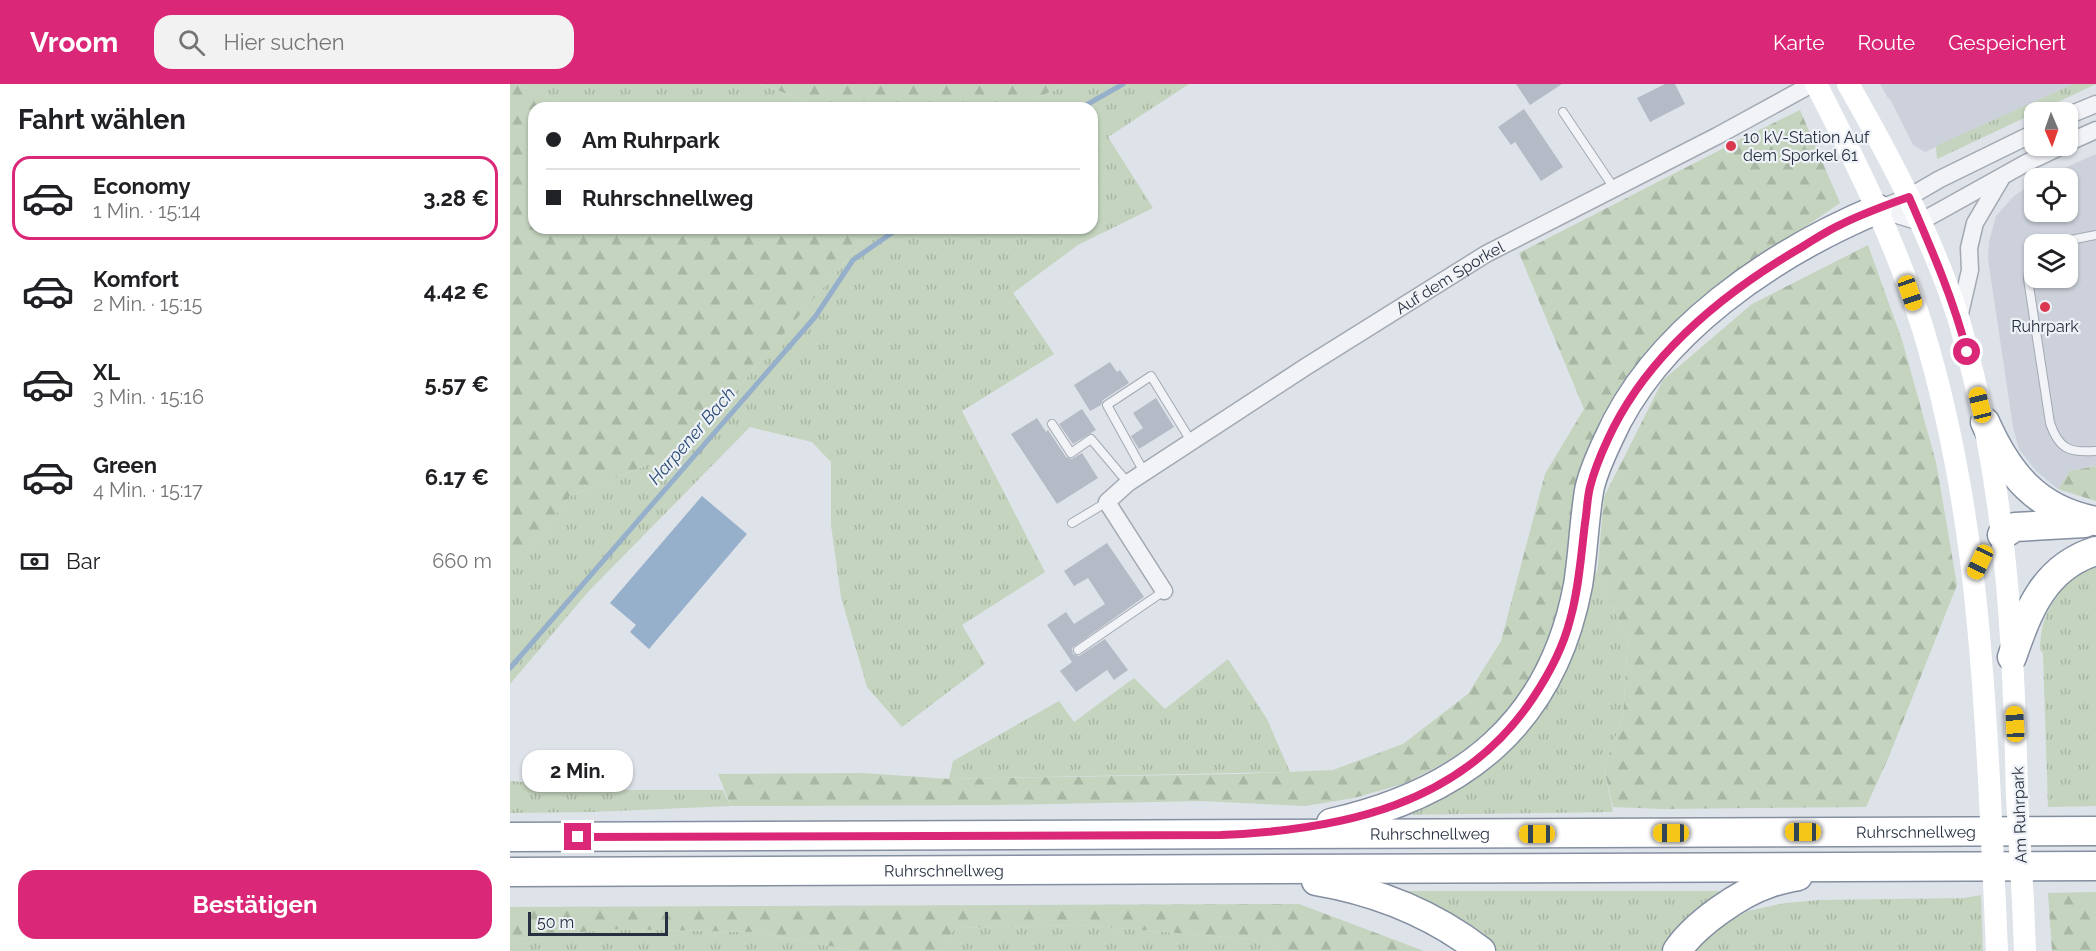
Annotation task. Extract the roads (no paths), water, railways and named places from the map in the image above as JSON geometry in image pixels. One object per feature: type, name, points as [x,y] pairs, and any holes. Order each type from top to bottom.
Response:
[{"type":"highway","points":[[1221,835],[1264,833],[1320,826],[1380,810],[1426,791],[1458,774],[1489,751],[1521,716],[1551,671],[1570,621],[1590,488],[1609,438],[1634,393],[1660,359],[1690,327],[1760,272],[1842,224],[1878,209]]},
{"type":"highway","points":[[1985,422],[2004,461],[2024,486],[2044,501],[2068,513],[2096,522]]},
{"type":"highway","points":[[2002,535],[2015,527],[2096,522]]},
{"type":"highway","points":[[2012,657],[2027,613],[2042,590],[2065,566],[2081,556],[2096,551]]},
{"type":"highway","name":"Ruhrschnellweg","points":[[510,837],[2096,831]]},
{"type":"highway","name":"Ruhrschnellweg","points":[[510,872],[2096,866]]},
{"type":"highway","points":[[1677,951],[1695,930],[1715,915],[1769,883],[1836,869],[1864,867]]},
{"type":"highway","points":[[1219,869],[1289,876],[1369,893],[1407,907],[1436,922],[1481,951]]},
{"type":"main road","name":"Am Ruhrpark","points":[[1814,84],[1878,209],[1904,274],[1923,329],[1953,444],[1974,575],[1985,687],[1997,951]]},
{"type":"main road","name":"Am Ruhrpark","points":[[1848,84],[1882,142],[1935,254],[1958,319],[1985,422],[1995,474],[2012,657],[2025,951]]},
{"type":"main road","points":[[1974,575],[1986,550],[2002,535]]},
{"type":"street","name":"Auf dem Sporkel","points":[[1107,502],[1128,483],[1191,441],[1486,254],[1814,84]]},
{"type":"street","points":[[2078,111],[2096,104]]},
{"type":"street","points":[[2078,139],[2092,133]]},
{"type":"street","points":[[1878,209],[1909,197],[1940,179],[2024,138]]},
{"type":"street","points":[[1878,209],[1920,222],[2042,156]]},
{"type":"street","points":[[1958,319],[1970,270],[1969,248],[1975,223],[2002,176]]},
{"type":"street","points":[[1107,502],[1164,591]]},
{"type":"lane","points":[[1563,112],[1614,188]]},
{"type":"lane","points":[[2078,239],[2096,235]]},
{"type":"lane","points":[[2029,288],[2050,423],[2057,440],[2064,447],[2074,451],[2096,451]]},
{"type":"lane","points":[[1144,472],[1107,405],[1151,376],[1191,441]]},
{"type":"lane","points":[[1052,423],[1071,453],[1091,440],[1128,483]]},
{"type":"lane","name":"Auf dem Sporkel","points":[[1072,523],[1107,502]]},
{"type":"lane","points":[[1078,650],[1164,591]]},
{"type":"water","points":[[702,496],[747,534],[649,649],[630,632],[636,625],[610,603]]},
{"type":"waterway","name":"Harpener Bach","points":[[1092,102],[1123,84]]},
{"type":"waterway","name":"Harpener Bach","points":[[510,668],[815,317],[853,260],[890,234]]},
{"type":"place","name":"10 kV-Station Auf dem Sporkel 61","points":[[1731,146]]},
{"type":"place","name":"Ruhrpark","points":[[2045,307]]}]
